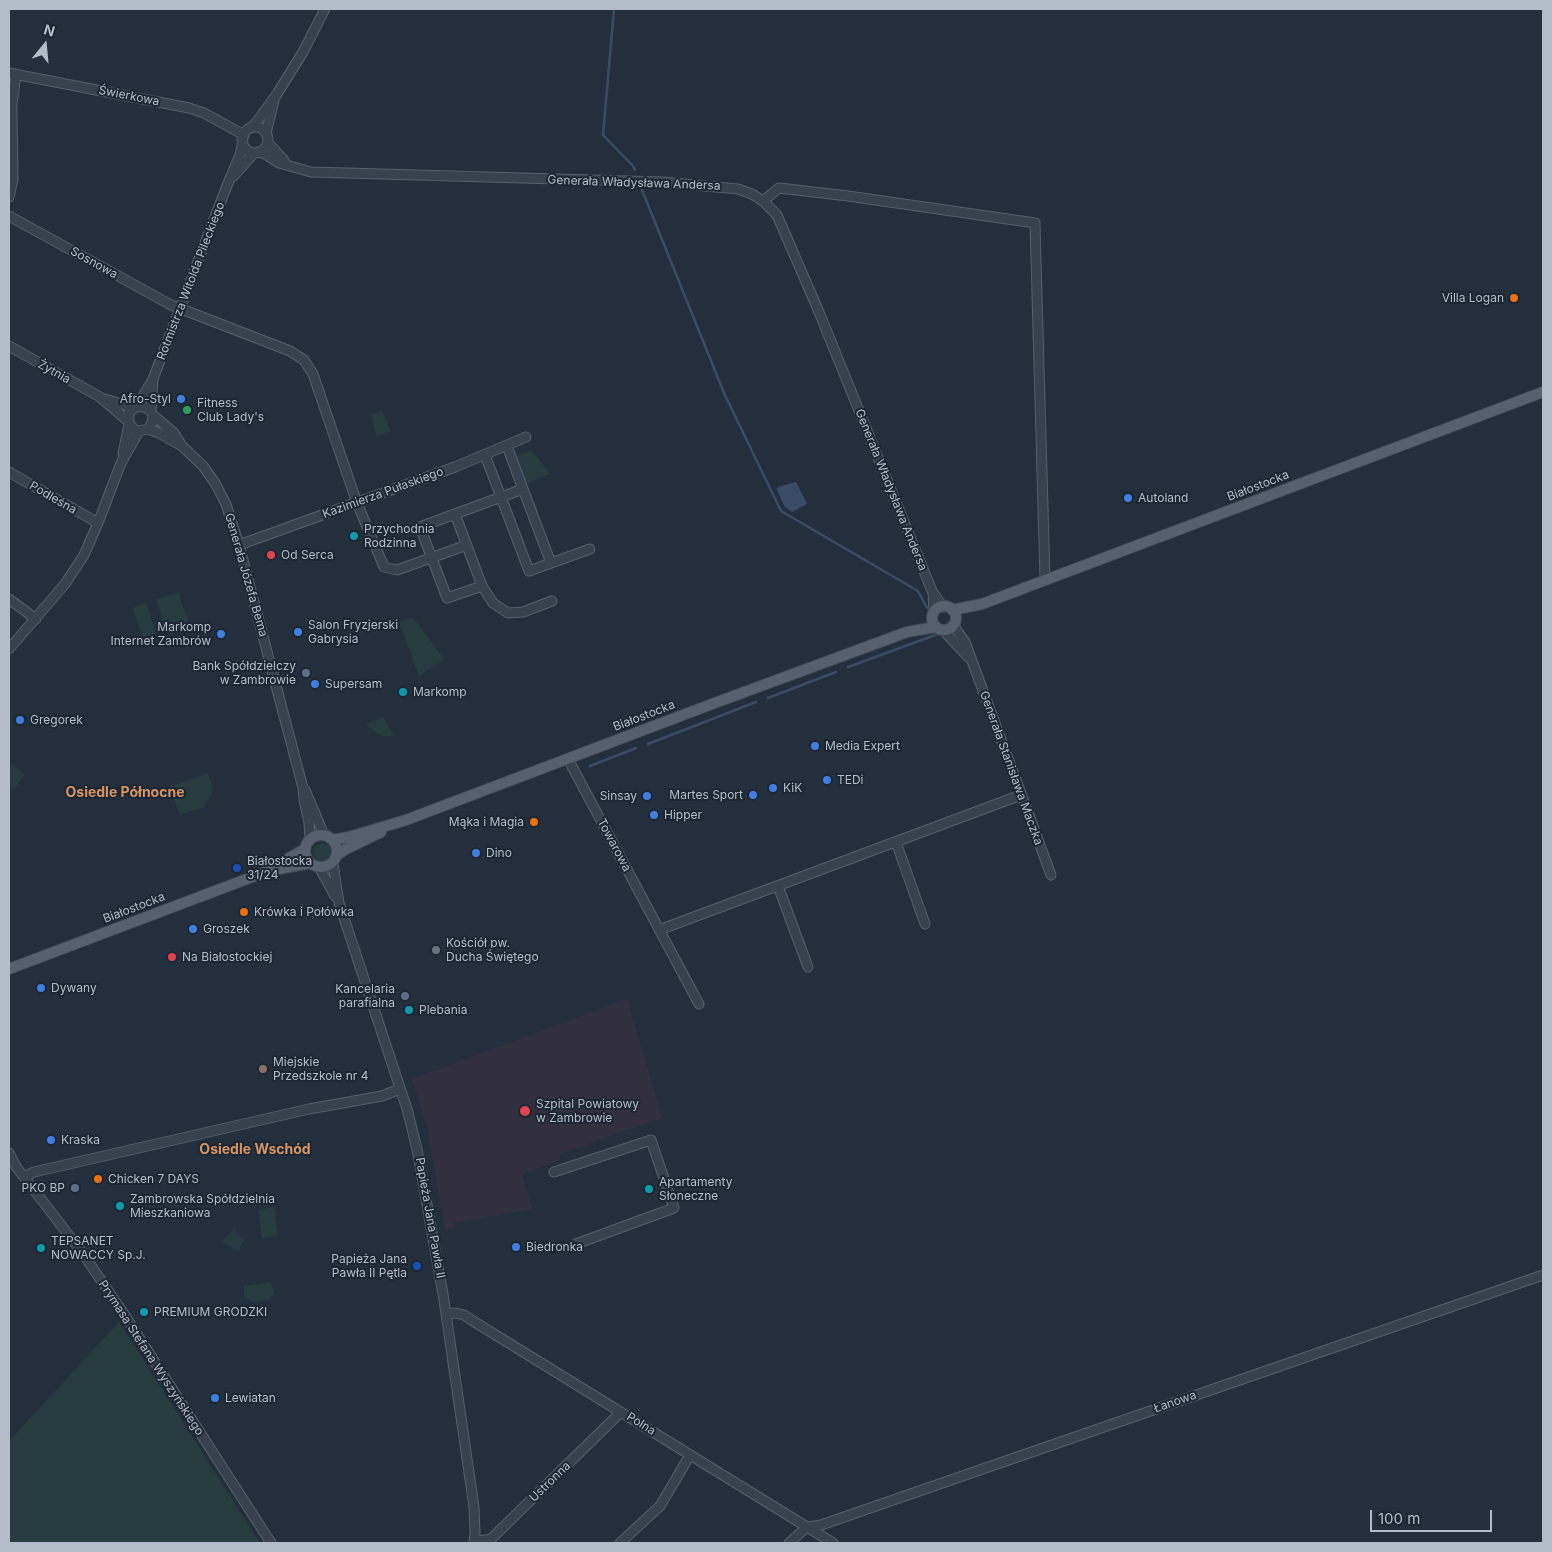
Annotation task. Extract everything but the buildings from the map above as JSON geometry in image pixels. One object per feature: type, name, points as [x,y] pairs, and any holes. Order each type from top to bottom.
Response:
[{"type":"main road","name":"Białostocka","points":[[329,838],[391,826],[907,632],[941,610],[982,604],[1543,392]]},
{"type":"main road","name":"Białostocka","points":[[907,632],[939,629],[954,624],[982,604]]},
{"type":"main road","points":[[939,629],[932,621],[941,610],[955,616],[954,624]]},
{"type":"main road","name":"Białostocka","points":[[335,859],[346,849],[377,835],[391,826]]},
{"type":"main road","points":[[319,835],[329,838],[336,844],[335,859],[329,866],[315,865],[305,854],[308,844],[319,835]]},
{"type":"main road","name":"Białostocka","points":[[9,969],[268,871],[308,844]]},
{"type":"main road","name":"Białostocka","points":[[268,871],[315,865]]},
{"type":"street","name":"Rotmistrza Witolda Pileckiego","points":[[135,407],[153,379],[240,155],[246,135],[277,94],[303,52],[325,9]]},
{"type":"street","name":"Świerkowa","points":[[13,74],[189,108],[246,135]]},
{"type":"street","points":[[9,197],[13,180],[13,74]]},
{"type":"street","name":"Rotmistrza Witolda Pileckiego","points":[[266,132],[277,94]]},
{"type":"street","points":[[268,142],[265,148],[256,152],[246,149],[246,135],[259,128],[266,132],[268,142],[286,165]]},
{"type":"street","name":"Rotmistrza Witolda Pileckiego","points":[[228,183],[256,152]]},
{"type":"street","name":"Generała Władysława Andersa","points":[[256,152],[265,154],[279,164],[311,172],[662,182],[738,189],[752,194],[763,201],[777,215],[781,224],[941,610]]},
{"type":"street","points":[[763,201],[779,188],[1035,223],[1045,579]]},
{"type":"street","name":"Sosnowa","points":[[9,216],[180,309],[290,351],[304,360],[312,374],[358,503],[384,567],[397,570],[432,558]]},
{"type":"street","name":"Żytnia","points":[[9,346],[100,397],[129,422]]},
{"type":"street","name":"Rotmistrza Witolda Pileckiego","points":[[152,413],[153,379]]},
{"type":"street","name":"Żytnia","points":[[100,397],[135,407]]},
{"type":"street","points":[[9,650],[65,584],[84,555],[121,463],[129,414],[135,407],[142,406],[152,413],[152,423],[144,430],[121,463]]},
{"type":"street","name":"Generała Józefa Bema","points":[[152,413],[174,433],[182,446],[203,466],[226,504],[303,788],[309,823],[308,844]]},
{"type":"street","points":[[129,422],[135,430],[159,433],[182,446]]},
{"type":"street","name":"Kazimierza Pułaskiego","points":[[238,545],[358,503],[485,455],[526,437]]},
{"type":"street","points":[[507,446],[551,563]]},
{"type":"street","points":[[485,455],[529,570],[590,549]]},
{"type":"street","name":"Podleśna","points":[[9,472],[98,523]]},
{"type":"street","points":[[482,586],[447,598],[420,527],[523,489]]},
{"type":"street","points":[[455,514],[482,586],[493,603],[508,613],[523,612],[552,601]]},
{"type":"street","points":[[432,558],[467,545]]},
{"type":"street","points":[[9,600],[36,619]]},
{"type":"street","name":"Generała Stanisława Maczka","points":[[954,624],[965,642],[1051,875]]},
{"type":"street","name":"Generała Stanisława Maczka","points":[[939,629],[971,661]]},
{"type":"street","name":"Towarowa","points":[[568,759],[699,1004]]},
{"type":"street","name":"Generała Józefa Bema","points":[[303,788],[329,838]]},
{"type":"street","points":[[659,930],[1021,795]]},
{"type":"street","points":[[896,842],[925,924]]},
{"type":"street","name":"Papieża Jana Pawła II","points":[[335,859],[339,903],[418,1150],[446,1314],[474,1507],[474,1542]]},
{"type":"street","name":"Papieża Jana Pawła II","points":[[315,865],[339,903]]},
{"type":"street","points":[[778,886],[808,967]]},
{"type":"street","points":[[24,1177],[34,1172],[309,1109],[382,1096],[400,1089]]},
{"type":"street","points":[[554,1172],[651,1140],[674,1208],[576,1244]]},
{"type":"street","name":"Prymasa Stefana Wyszyńskiego","points":[[9,1153],[13,1170],[24,1177],[80,1251],[122,1311],[271,1543]]},
{"type":"street","name":"Łanowa","points":[[806,1527],[821,1525],[1543,1275]]},
{"type":"street","name":"Polna","points":[[446,1314],[456,1313],[464,1315],[833,1543]]},
{"type":"street","name":"Ustronna","points":[[474,1542],[491,1539],[621,1412]]},
{"type":"street","points":[[620,1543],[660,1506],[690,1455]]},
{"type":"street","points":[[789,1543],[806,1527]]},
{"type":"shaded area","points":[[627,999],[662,1118],[560,1154],[560,1159],[556,1162],[522,1174],[532,1209],[454,1223],[454,1228],[445,1229],[428,1130],[412,1079]]},
{"type":"green space","points":[[382,411],[391,431],[377,436],[371,415]]},
{"type":"green space","points":[[532,450],[550,474],[526,484],[515,456]]},
{"type":"green space","points":[[178,592],[190,626],[168,634],[156,600]]},
{"type":"green space","points":[[146,603],[156,633],[143,638],[133,608]]},
{"type":"green space","points":[[413,617],[444,659],[419,676],[399,622]]},
{"type":"green space","points":[[383,717],[394,736],[378,734],[366,724]]},
{"type":"green space","points":[[9,762],[25,774],[13,791],[9,788]]},
{"type":"green space","points":[[208,773],[213,789],[205,807],[180,815],[169,787]]},
{"type":"green space","points":[[318,843],[326,843],[331,848],[329,859],[318,861],[313,856],[313,848]]},
{"type":"green space","points":[[274,1207],[278,1236],[262,1238],[258,1210]]},
{"type":"green space","points":[[234,1229],[244,1240],[238,1251],[221,1242]]},
{"type":"green space","points":[[271,1282],[274,1293],[269,1300],[254,1303],[244,1297],[244,1286]]},
{"type":"green space","points":[[119,1322],[260,1543],[9,1543],[9,1441]]},
{"type":"water","points":[[796,482],[807,504],[792,512],[785,507],[777,490],[778,487]]},
{"type":"waterway","points":[[614,9],[603,135],[635,170]]},
{"type":"waterway","points":[[642,190],[724,393],[781,511],[918,591],[927,608]]},
{"type":"waterway","points":[[848,667],[938,634]]},
{"type":"waterway","points":[[768,698],[836,672]]},
{"type":"waterway","points":[[648,744],[756,702]]},
{"type":"waterway","points":[[590,766],[636,748]]},
{"type":"place","name":"Villa Logan","points":[[1514,298]]},
{"type":"place","name":"Afro-Styl","points":[[181,399]]},
{"type":"place","name":"Fitness Club Lady's","points":[[187,410]]},
{"type":"place","name":"Autoland","points":[[1128,498]]},
{"type":"place","name":"Przychodnia Rodzinna","points":[[354,536]]},
{"type":"place","name":"Od Serca","points":[[271,555]]},
{"type":"place","name":"Salon Fryzjerski Gabrysia","points":[[298,632]]},
{"type":"place","name":"Markomp Internet Zambrów","points":[[221,634]]},
{"type":"place","name":"Bank Spółdzielczy w Zambrowie","points":[[306,673]]},
{"type":"place","name":"Supersam","points":[[315,684]]},
{"type":"place","name":"Markomp","points":[[403,692]]},
{"type":"place","name":"Gregorek","points":[[20,720]]},
{"type":"place","name":"Media Expert","points":[[815,746]]},
{"type":"place","name":"TEDi","points":[[827,780]]},
{"type":"place","name":"KiK","points":[[773,788]]},
{"type":"place","name":"Martes Sport","points":[[753,795]]},
{"type":"place","name":"Sinsay","points":[[647,796]]},
{"type":"place","name":"Hipper","points":[[654,815]]},
{"type":"place","name":"Mąka i Magia","points":[[534,822]]},
{"type":"place","name":"Dino","points":[[476,853]]},
{"type":"place","name":"Białostocka 31/24","points":[[237,868]]},
{"type":"place","name":"Krówka i Połówka","points":[[244,912]]},
{"type":"place","name":"Groszek","points":[[193,929]]},
{"type":"place","name":"Kościół pw. Ducha Świętego","points":[[436,950]]},
{"type":"place","name":"Na Białostockiej","points":[[172,957]]},
{"type":"place","name":"Dywany","points":[[41,988]]},
{"type":"place","name":"Kancelaria parafialna","points":[[405,996]]},
{"type":"place","name":"Plebania","points":[[409,1010]]},
{"type":"place","name":"Miejskie Przedszkole nr 4","points":[[263,1069]]},
{"type":"place","name":"Szpital Powiatowy w Zambrowie","points":[[525,1111]]},
{"type":"place","name":"Kraska","points":[[51,1140]]},
{"type":"place","name":"Chicken 7 DAYS","points":[[98,1179]]},
{"type":"place","name":"PKO BP","points":[[75,1188]]},
{"type":"place","name":"Apartamenty Słoneczne","points":[[649,1189]]},
{"type":"place","name":"Zambrowska Spółdzielnia Mieszkaniowa","points":[[120,1206]]},
{"type":"place","name":"Biedronka","points":[[516,1247]]},
{"type":"place","name":"TEPSANET NOWACCY Sp.J.","points":[[41,1248]]},
{"type":"place","name":"Papieża Jana Pawła II Pętla","points":[[417,1266]]},
{"type":"place","name":"PREMIUM GRODZKI","points":[[144,1312]]},
{"type":"place","name":"Lewiatan","points":[[215,1398]]},
{"type":"district","name":"Osiedle Północne","points":[[125,793]]},
{"type":"district","name":"Osiedle Wschód","points":[[255,1150]]}]
